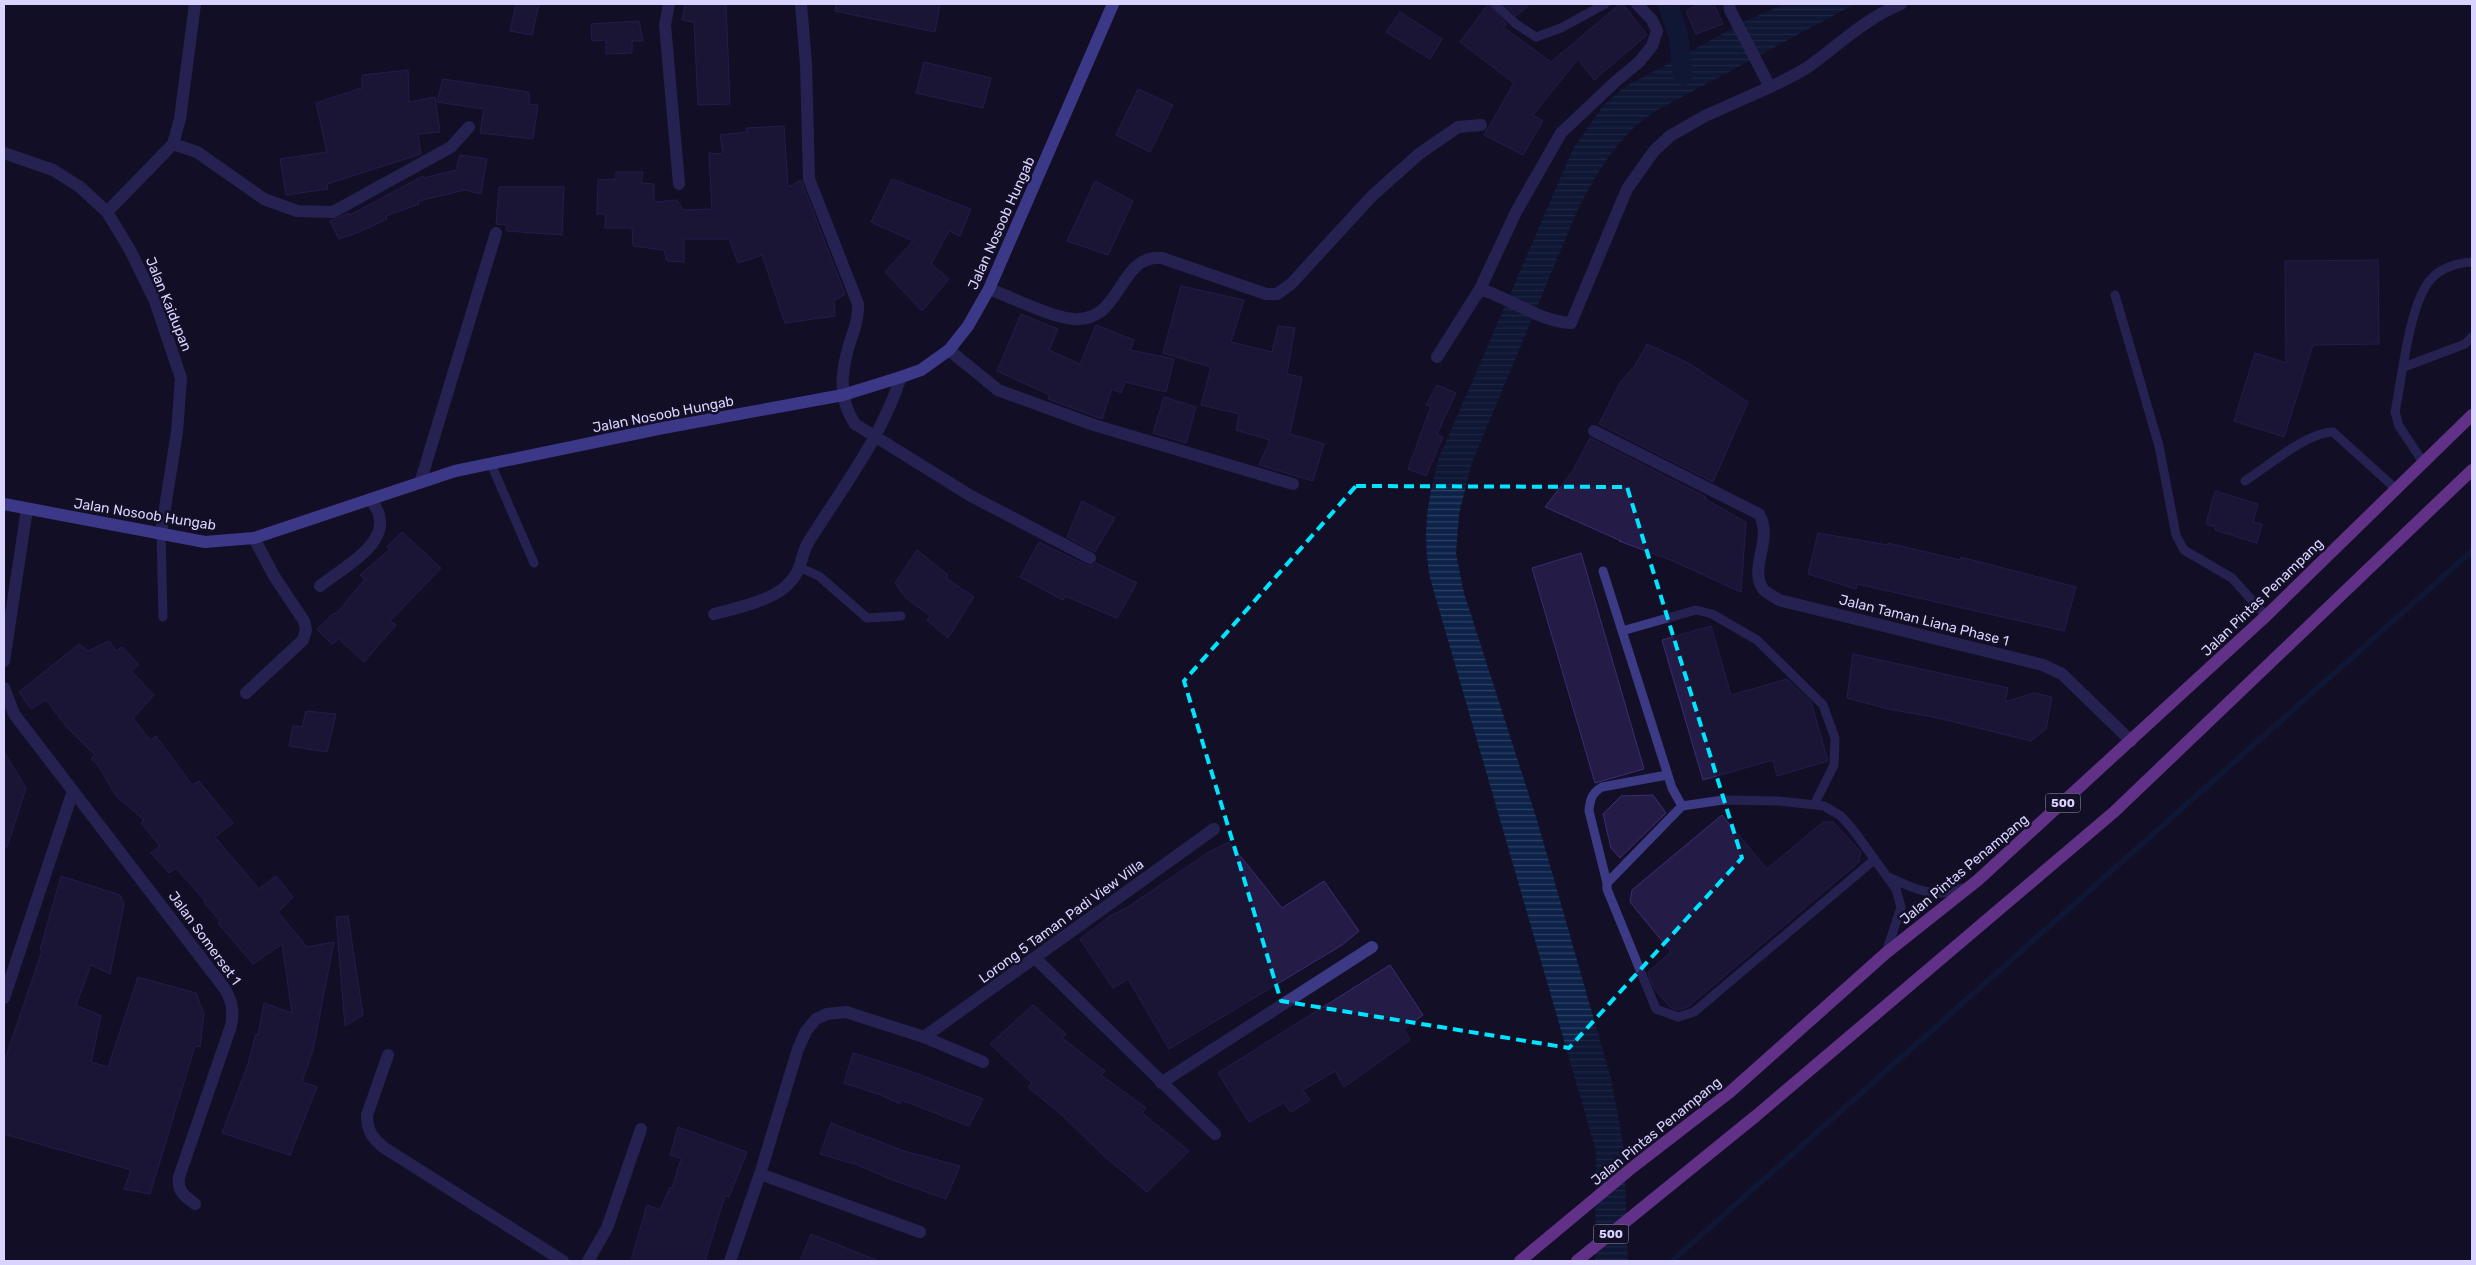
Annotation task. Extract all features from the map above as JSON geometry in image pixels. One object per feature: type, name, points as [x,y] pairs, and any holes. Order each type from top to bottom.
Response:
[{"type":"main road","name":"Jalan Nosoob Hungab","points":[[4,504],[205,542],[254,538],[455,472],[843,395],[901,378],[921,370],[949,350],[968,326],[989,289],[1113,4]]},
{"type":"main road","name":"Jalan Pintas Penampang","points":[[1520,1261],[1633,1167],[1730,1092],[1886,953],[1978,880],[2266,616],[2472,414]]},
{"type":"main road","name":"500","points":[[1579,1260],[1932,968],[2114,812],[2472,470]]},
{"type":"street","points":[[107,212],[173,144],[180,119],[195,4]]},
{"type":"street","points":[[669,4],[665,25],[679,184]]},
{"type":"street","points":[[801,4],[806,64],[809,179],[858,304],[859,317],[846,357],[844,403],[855,424],[923,468],[971,496],[1090,558]]},
{"type":"street","points":[[1437,357],[1480,289],[1516,212],[1561,133],[1608,88],[1639,62],[1652,46],[1657,31],[1652,20],[1637,4]]},
{"type":"street","points":[[1480,289],[1501,295],[1545,317],[1561,322],[1571,322],[1627,189],[1654,151],[1670,136],[1705,116],[1807,68],[1844,37],[1881,13],[1901,4]]},
{"type":"street","points":[[1729,7],[1770,87]]},
{"type":"street","points":[[989,289],[1061,316],[1074,319],[1093,317],[1103,312],[1138,264],[1150,257],[1162,258],[1266,294],[1277,294],[1291,284],[1372,196],[1419,154],[1458,128],[1481,125]]},
{"type":"street","points":[[173,144],[197,152],[264,198],[297,211],[332,212],[451,147],[469,127]]},
{"type":"street","name":"Jalan Kaidupan","points":[[4,153],[53,170],[80,186],[107,212],[130,250],[155,301],[181,378],[177,432],[162,533]]},
{"type":"street","points":[[420,483],[496,233]]},
{"type":"street","points":[[949,350],[998,390],[1112,431],[1293,484]]},
{"type":"street","points":[[714,614],[736,609],[783,589],[801,568],[808,543],[854,474],[876,436],[892,406],[901,378]]},
{"type":"street","name":"Jalan Taman Liana Phase 1","points":[[1594,431],[1760,514],[1764,523],[1765,539],[1757,573],[1763,589],[1779,600],[2043,665],[2062,674],[2131,741]]},
{"type":"street","points":[[320,586],[363,555],[377,537],[382,522],[379,510],[370,499]]},
{"type":"street","points":[[4,661],[27,509]]},
{"type":"street","points":[[246,693],[303,640],[306,630],[304,621],[274,576],[254,538]]},
{"type":"street","name":"Jalan Somerset 1","points":[[4,688],[14,714],[163,906],[225,988],[232,1002],[231,1026],[179,1178],[178,1186],[182,1193],[195,1204]]},
{"type":"street","points":[[4,998],[73,791]]},
{"type":"street","name":"Lorong 5 Taman Padi View Villa","points":[[924,1037],[1214,829]]},
{"type":"street","points":[[1161,1083],[1372,947]]},
{"type":"street","points":[[1035,958],[1215,1134]]},
{"type":"street","points":[[730,1261],[760,1174],[798,1049],[806,1031],[816,1019],[827,1014],[846,1012],[924,1037],[983,1062]]},
{"type":"street","points":[[388,1055],[368,1115],[368,1126],[371,1135],[383,1147],[564,1261]]},
{"type":"street","points":[[588,1261],[607,1228],[641,1129]]},
{"type":"street","points":[[760,1174],[920,1232]]},
{"type":"lane","points":[[1495,4],[1516,24],[1536,37],[1561,28],[1605,4]]},
{"type":"lane","points":[[2424,462],[2399,426],[2395,412],[2417,306],[2431,279],[2454,263],[2472,262]]},
{"type":"lane","points":[[2115,295],[2159,446],[2176,535],[2184,550],[2232,578],[2266,616]]},
{"type":"lane","points":[[2404,367],[2465,344],[2472,337]]},
{"type":"lane","points":[[2245,481],[2308,440],[2323,432],[2333,432],[2396,489]]},
{"type":"lane","points":[[491,464],[534,564]]},
{"type":"lane","points":[[162,533],[163,617]]},
{"type":"lane","points":[[801,568],[819,576],[867,618],[900,616]]},
{"type":"lane","points":[[1603,571],[1667,775],[1682,806]]},
{"type":"lane","points":[[1622,631],[1696,610],[1712,614],[1757,640],[1823,705],[1835,738],[1834,765],[1814,805]]},
{"type":"lane","points":[[1667,775],[1602,787],[1594,792],[1590,800],[1589,811],[1607,889],[1656,1009],[1678,1016],[1694,1012],[1874,860]]},
{"type":"lane","points":[[1607,883],[1682,806],[1724,800],[1824,806],[1841,816],[1896,889],[1901,907],[1886,953]]},
{"type":"lane","points":[[1886,876],[1909,887],[1950,894],[1978,880]]},
{"type":"highlighted area","points":[[1356,486],[1627,487],[1742,858],[1569,1048],[1281,1001],[1184,681]]},
{"type":"water","points":[[1783,4],[1855,4],[1654,112],[1629,132],[1609,156],[1577,211],[1471,465],[1459,514],[1456,554],[1464,593],[1537,820],[1611,1079],[1624,1149],[1628,1261],[1595,1261],[1596,1151],[1430,578],[1426,532],[1431,489],[1439,458],[1573,149],[1603,106],[1623,88],[1746,21]]},
{"type":"building","points":[[516,4],[539,4],[532,35],[510,31]]},
{"type":"building","points":[[685,4],[726,4],[730,104],[698,105],[694,22],[682,20]]},
{"type":"building","points":[[836,4],[940,4],[935,32],[835,11]]},
{"type":"building","points":[[1488,4],[1507,24],[1503,27],[1551,62],[1620,4],[1623,4],[1647,35],[1594,80],[1578,59],[1533,115],[1543,121],[1523,155],[1484,135],[1514,83],[1460,42]]},
{"type":"building","points":[[1504,4],[1530,4],[1516,16]]},
{"type":"building","points":[[1699,4],[1714,4],[1723,24],[1696,34],[1686,11]]},
{"type":"building","points":[[1400,12],[1442,39],[1430,59],[1386,32]]},
{"type":"building","points":[[639,21],[643,41],[632,41],[632,53],[606,54],[606,40],[592,41],[591,24]]},
{"type":"building","points":[[924,62],[991,78],[983,108],[916,93]]},
{"type":"building","points":[[408,70],[409,102],[435,97],[440,132],[418,134],[421,154],[327,184],[328,189],[286,195],[280,159],[327,152],[316,103],[362,88],[362,75]]},
{"type":"building","points":[[443,79],[529,92],[529,104],[538,105],[533,139],[480,133],[484,109],[437,102]]},
{"type":"building","points":[[1138,89],[1173,105],[1150,152],[1116,135]]},
{"type":"building","points":[[784,126],[788,187],[801,180],[845,294],[834,301],[835,316],[785,323],[762,255],[738,263],[729,239],[684,239],[684,262],[667,261],[664,250],[633,246],[632,228],[605,228],[606,214],[597,214],[598,180],[616,179],[616,172],[643,172],[641,183],[654,184],[654,202],[677,200],[683,210],[712,209],[709,153],[723,154],[720,135],[747,132],[746,128]]},
{"type":"building","points":[[460,155],[487,159],[481,194],[465,190],[418,201],[419,204],[386,216],[387,219],[339,239],[330,221],[349,213],[350,215],[423,176],[424,178],[456,170]]},
{"type":"building","points":[[892,179],[971,209],[960,236],[949,231],[931,264],[949,279],[922,311],[885,272],[913,241],[871,222]]},
{"type":"building","points":[[1095,181],[1133,201],[1108,255],[1067,241]]},
{"type":"building","points":[[499,187],[564,187],[562,235],[507,231],[506,225],[496,224]]},
{"type":"building","points":[[2378,260],[2379,344],[2313,345],[2284,437],[2234,421],[2255,353],[2286,363],[2285,261]]},
{"type":"building","points":[[1181,286],[1244,300],[1231,342],[1272,352],[1278,326],[1295,328],[1287,374],[1302,377],[1290,434],[1324,444],[1313,481],[1259,465],[1270,440],[1236,430],[1239,414],[1201,405],[1211,367],[1163,353]]},
{"type":"building","points":[[1021,314],[1058,329],[1049,350],[1080,364],[1096,325],[1134,340],[1130,350],[1174,359],[1166,392],[1125,382],[1121,393],[1112,389],[1102,419],[1048,399],[1050,395],[997,371]]},
{"type":"building","points":[[1647,344],[1688,363],[1748,402],[1713,482],[1599,424],[1621,381],[1635,366]]},
{"type":"building","points":[[1437,385],[1456,393],[1437,434],[1443,437],[1426,476],[1408,469],[1431,406],[1426,405]]},
{"type":"building","points":[[1164,397],[1196,407],[1186,443],[1153,433]]},
{"type":"building","points":[[1590,438],[1706,497],[1705,499],[1746,522],[1741,592],[1673,561],[1619,541],[1621,541],[1545,507],[1572,472]]},
{"type":"building","points":[[2215,491],[2258,504],[2253,522],[2262,524],[2257,543],[2215,530],[2216,527],[2206,524]]},
{"type":"building","points":[[1082,501],[1115,518],[1095,552],[1067,537]]},
{"type":"building","points":[[402,532],[441,568],[390,621],[396,625],[364,662],[339,639],[332,644],[317,629],[334,613],[336,614],[365,579],[360,575],[390,549],[387,547]]},
{"type":"building","points":[[1818,533],[1888,545],[1888,543],[1960,560],[1961,557],[2076,587],[2064,631],[1857,584],[1856,589],[1808,574]]},
{"type":"building","points":[[1039,542],[1086,565],[1091,566],[1096,563],[1137,583],[1117,618],[1065,596],[1063,600],[1020,577]]},
{"type":"building","points":[[917,550],[948,575],[946,578],[974,597],[948,638],[927,620],[930,616],[906,598],[895,583]]},
{"type":"building","points":[[1581,553],[1644,769],[1595,783],[1532,568]]},
{"type":"building","points":[[1711,626],[1731,695],[1787,679],[1811,702],[1828,761],[1777,776],[1773,760],[1703,780],[1662,640]]},
{"type":"building","points":[[109,641],[116,651],[122,647],[139,665],[131,671],[154,695],[133,718],[150,740],[156,736],[192,785],[199,781],[233,823],[215,837],[259,889],[276,876],[293,897],[278,912],[307,947],[334,942],[313,1050],[302,1082],[317,1087],[290,1155],[222,1133],[248,1064],[256,1034],[258,1035],[264,1003],[292,1013],[282,944],[253,964],[218,923],[220,921],[205,901],[176,868],[169,873],[151,853],[160,846],[141,823],[144,820],[116,796],[98,765],[91,759],[95,755],[65,725],[46,700],[31,709],[19,692],[79,644],[88,651]]},
{"type":"building","points":[[1853,654],[2008,688],[2005,702],[2034,693],[2052,697],[2046,729],[2031,741],[1847,698]]},
{"type":"building","points":[[306,711],[336,714],[327,752],[289,746],[293,726],[302,727]]},
{"type":"building","points":[[4,752],[26,788],[7,847],[4,847]]},
{"type":"building","points":[[1653,795],[1666,813],[1620,858],[1611,848],[1603,814],[1621,796]]},
{"type":"building","points":[[1722,815],[1767,869],[1823,822],[1833,822],[1861,852],[1859,862],[1688,1007],[1678,1010],[1671,1008],[1655,990],[1648,974],[1671,952],[1630,902],[1632,890]]},
{"type":"building","points":[[1229,842],[1282,908],[1324,881],[1359,931],[1342,945],[1169,1049],[1128,979],[1113,988],[1080,939],[1110,916],[1128,907],[1209,852]]},
{"type":"building","points":[[61,876],[120,895],[124,905],[110,974],[91,965],[76,1005],[101,1016],[91,1062],[108,1067],[138,977],[196,993],[204,1014],[200,1047],[195,1046],[150,1194],[124,1189],[131,1170],[4,1134],[4,1062],[42,951],[40,950]]},
{"type":"building","points":[[348,916],[363,1015],[345,1026],[336,917]]},
{"type":"building","points":[[1390,965],[1423,1015],[1404,1029],[1410,1040],[1344,1087],[1335,1071],[1303,1090],[1310,1100],[1291,1112],[1283,1103],[1249,1122],[1218,1073]]},
{"type":"building","points":[[1033,1005],[1066,1034],[1062,1038],[1105,1071],[1101,1075],[1146,1108],[1142,1113],[1189,1151],[1147,1192],[1028,1087],[1032,1083],[990,1044]]},
{"type":"building","points":[[853,1053],[910,1071],[983,1099],[969,1126],[901,1100],[900,1104],[881,1095],[844,1083]]},
{"type":"building","points":[[831,1123],[904,1151],[960,1166],[946,1199],[890,1179],[858,1165],[820,1154]]},
{"type":"building","points":[[678,1127],[747,1152],[729,1197],[725,1196],[705,1261],[631,1261],[647,1205],[660,1210],[670,1187],[672,1188],[681,1159],[670,1155]]},
{"type":"building","points":[[811,1234],[876,1260],[800,1261]]},
{"type":"waterway","points":[[1668,4],[1678,35],[1683,75]]},
{"type":"waterway","points":[[1672,1261],[2472,551]]}]
